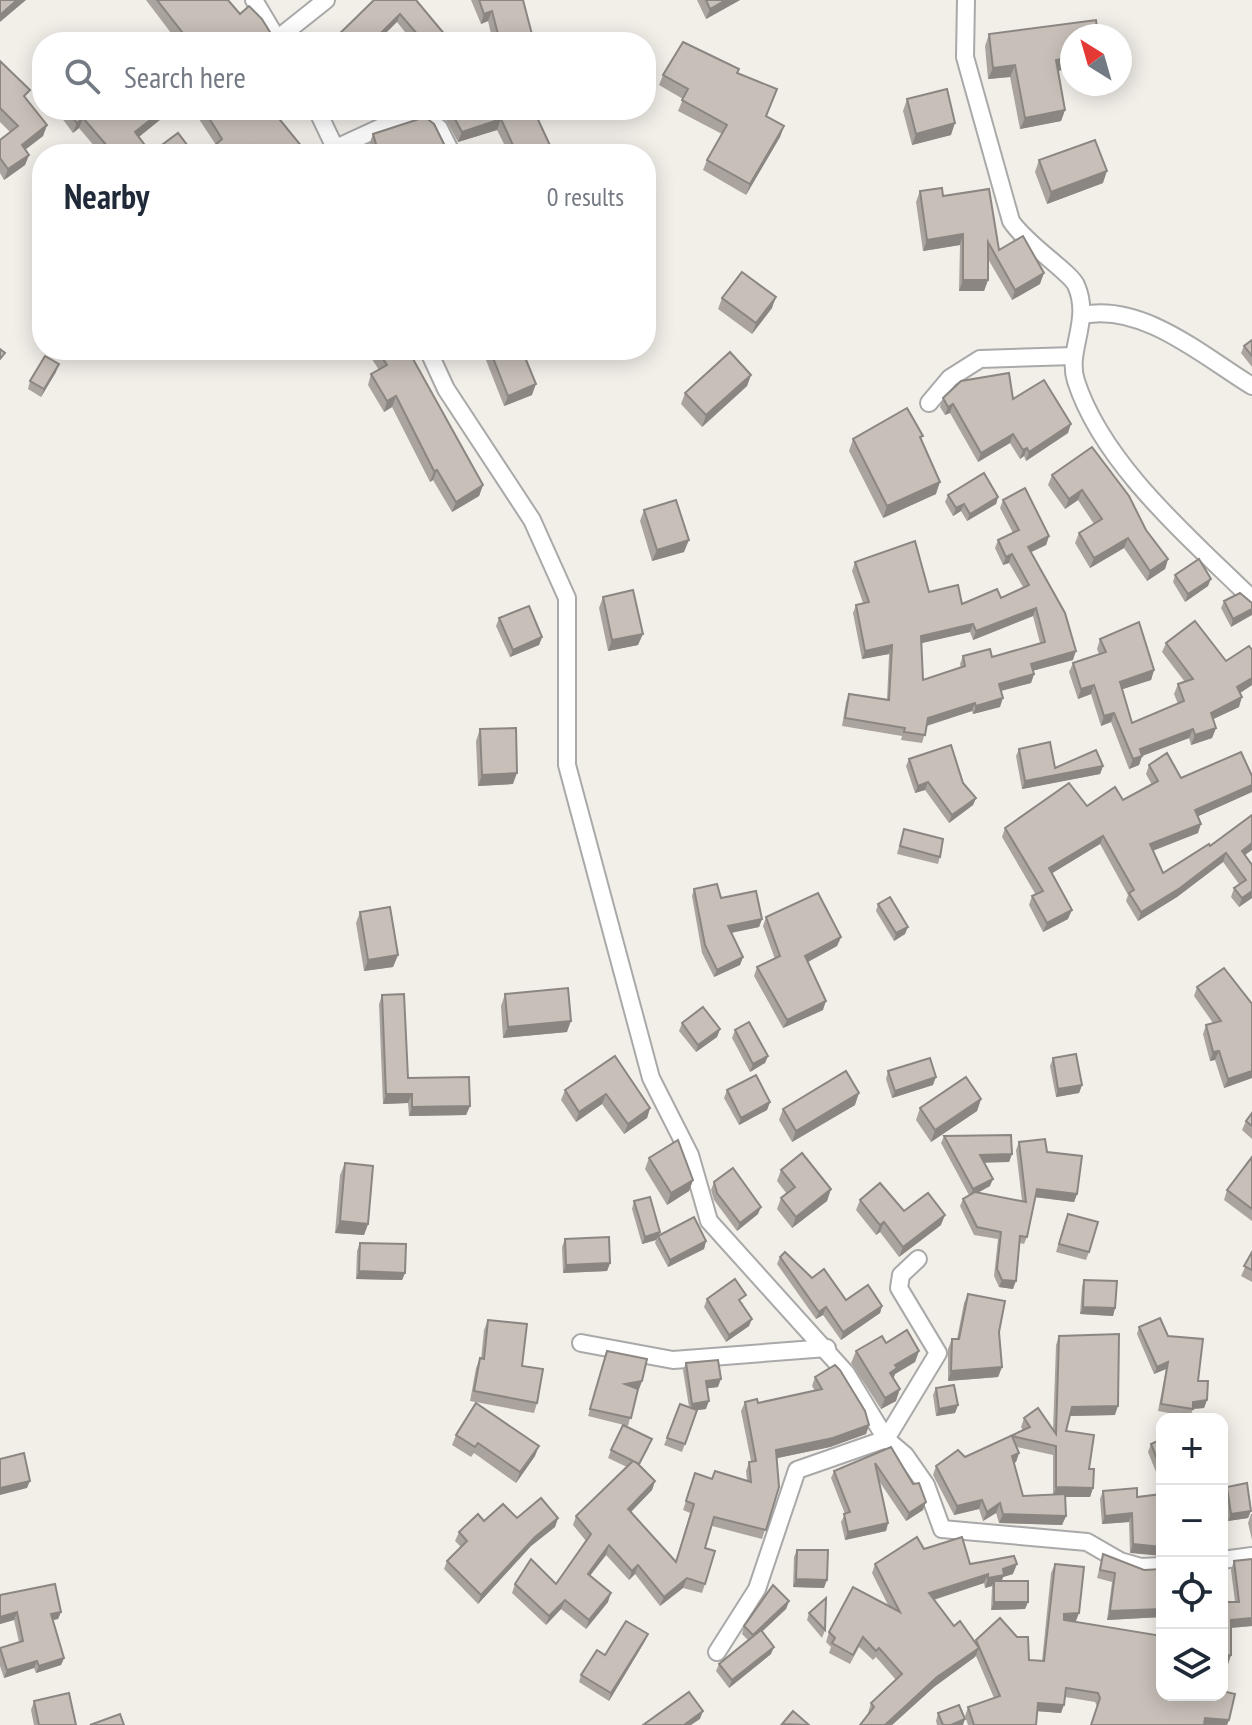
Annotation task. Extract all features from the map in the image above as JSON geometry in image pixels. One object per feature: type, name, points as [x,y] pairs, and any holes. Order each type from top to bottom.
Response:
[{"type":"street","points":[[254,0],[273,32]]},
{"type":"street","points":[[289,32],[326,0]]},
{"type":"street","points":[[966,0],[965,57],[1011,221],[1023,239],[1075,281],[1083,315],[1074,356],[1074,378],[1090,418],[1116,457],[1252,599]]},
{"type":"street","points":[[322,120],[334,144]]},
{"type":"street","points":[[351,144],[397,120]]},
{"type":"street","points":[[429,120],[439,128],[447,144]]},
{"type":"street","points":[[1083,315],[1101,311],[1147,323],[1252,386]]},
{"type":"street","points":[[929,403],[950,378],[980,359],[1074,356]]},
{"type":"street","points":[[433,360],[446,389],[532,520],[560,574],[567,598],[567,765],[651,1078],[690,1155],[709,1221],[827,1348],[886,1439],[905,1455],[926,1485],[942,1529],[982,1536],[1087,1542],[1120,1561],[1141,1567],[1156,1566]]},
{"type":"street","points":[[717,1652],[757,1589],[797,1470],[886,1439],[938,1353],[899,1288],[901,1275],[918,1259]]},
{"type":"street","points":[[581,1343],[673,1360],[827,1348]]},
{"type":"street","points":[[1228,1559],[1252,1556]]},
{"type":"building","points":[[0,0],[17,0],[0,15]]},
{"type":"building","points":[[157,0],[228,0],[240,14],[249,6],[270,32],[182,32]]},
{"type":"building","points":[[374,0],[416,0],[443,32],[415,32],[400,14],[382,32],[341,32]]},
{"type":"building","points":[[479,0],[523,0],[531,32],[497,32],[492,11],[484,14]]},
{"type":"building","points":[[706,0],[726,0],[710,9]]},
{"type":"building","points":[[1096,20],[1096,24],[1065,24]]},
{"type":"building","points":[[1060,25],[1060,59],[1056,60],[1060,96],[1065,110],[1025,118],[1015,65],[993,68],[989,34]]},
{"type":"building","points":[[683,42],[739,69],[737,73],[777,89],[766,116],[784,126],[750,184],[707,160],[727,125],[682,100],[688,89],[663,75]]},
{"type":"building","points":[[0,61],[30,90],[24,96],[32,106],[32,120],[43,120],[47,125],[22,145],[29,155],[8,169],[0,158],[0,140],[18,126],[0,108]]},
{"type":"building","points":[[947,89],[955,123],[916,134],[907,99]]},
{"type":"building","points":[[85,120],[150,120],[135,132],[144,144],[105,144]]},
{"type":"building","points":[[210,120],[280,120],[300,144],[216,144],[222,139]]},
{"type":"building","points":[[416,120],[429,120],[444,144],[376,144],[373,134]]},
{"type":"building","points":[[455,120],[498,120],[462,132]]},
{"type":"building","points":[[501,120],[538,120],[549,144],[512,144]]},
{"type":"building","points":[[178,133],[186,144],[163,144]]},
{"type":"building","points":[[1095,140],[1107,171],[1051,192],[1039,160]]},
{"type":"building","points":[[942,188],[943,196],[989,189],[999,250],[1023,236],[1044,273],[1015,290],[988,242],[988,280],[963,280],[963,234],[927,240],[920,191]]},
{"type":"building","points":[[742,272],[776,297],[756,323],[722,298]]},
{"type":"building","points":[[1252,340],[1252,356],[1244,346]]},
{"type":"building","points":[[730,352],[751,375],[706,415],[685,393]]},
{"type":"building","points":[[43,360],[59,364],[44,389],[30,381]]},
{"type":"building","points":[[384,360],[414,360],[483,485],[456,502],[437,470],[434,471],[396,396],[387,401],[371,374],[387,365]]},
{"type":"building","points":[[494,360],[526,360],[536,384],[508,396]]},
{"type":"building","points":[[1009,373],[1013,399],[1044,380],[1071,424],[1029,452],[1027,448],[1023,450],[1013,434],[981,453],[953,404],[948,407],[943,398],[961,381]]},
{"type":"building","points":[[907,408],[923,436],[920,437],[940,482],[887,506],[853,439]]},
{"type":"building","points":[[1092,447],[1129,496],[1146,530],[1168,559],[1150,571],[1128,538],[1094,558],[1079,533],[1102,519],[1082,490],[1069,499],[1052,475]]},
{"type":"building","points":[[984,473],[998,497],[970,514],[964,504],[956,508],[948,495]]},
{"type":"building","points":[[1025,488],[1049,536],[1028,547],[1065,613],[1076,651],[1031,664],[1034,674],[999,684],[1003,698],[928,718],[925,735],[904,732],[905,728],[845,718],[849,694],[889,700],[892,645],[865,651],[856,605],[869,602],[855,562],[915,541],[929,592],[958,585],[962,604],[997,589],[1001,598],[1029,585],[1012,554],[1006,557],[998,540],[1019,530],[1003,500]],"holes":[[[1036,608],[1045,642],[992,657],[990,649],[963,656],[965,666],[923,680],[921,636],[973,624],[976,631]]]},
{"type":"building","points":[[676,500],[689,540],[657,550],[644,510]]},
{"type":"building","points":[[1199,559],[1211,579],[1188,594],[1175,575]]},
{"type":"building","points":[[633,590],[643,634],[612,640],[603,597]]},
{"type":"building","points":[[1240,593],[1252,603],[1252,609],[1233,619],[1224,601]]},
{"type":"building","points":[[529,606],[542,637],[513,650],[499,618]]},
{"type":"building","points":[[1195,621],[1226,661],[1249,646],[1252,650],[1252,678],[1237,687],[1242,697],[1211,713],[1216,728],[1195,735],[1193,729],[1140,749],[1142,756],[1133,759],[1114,713],[1104,716],[1094,685],[1081,689],[1073,663],[1106,652],[1100,639],[1139,622],[1154,670],[1120,682],[1132,723],[1184,701],[1178,684],[1193,679],[1166,643]]},
{"type":"building","points":[[516,728],[517,773],[482,775],[480,729]]},
{"type":"building","points":[[1050,742],[1055,768],[1096,750],[1103,766],[1025,781],[1019,749]]},
{"type":"building","points":[[951,745],[963,783],[976,798],[952,815],[928,782],[918,786],[909,759]]},
{"type":"building","points":[[1241,752],[1252,776],[1252,785],[1195,810],[1201,824],[1150,844],[1163,873],[1210,846],[1252,815],[1252,843],[1242,851],[1252,865],[1252,891],[1242,898],[1234,888],[1246,880],[1226,853],[1180,888],[1141,912],[1129,893],[1134,890],[1103,836],[1049,868],[1072,910],[1047,923],[1032,896],[1043,891],[1005,828],[1069,783],[1087,806],[1115,787],[1123,800],[1158,781],[1149,765],[1167,753],[1181,778]]},
{"type":"building","points":[[904,829],[943,839],[940,857],[900,846]]},
{"type":"building","points":[[717,884],[721,898],[756,891],[762,919],[728,926],[743,957],[717,970],[705,945],[694,889]]},
{"type":"building","points":[[818,893],[841,937],[805,956],[826,1001],[787,1020],[757,967],[780,956],[766,917]]},
{"type":"building","points":[[890,897],[908,927],[896,933],[878,904]]},
{"type":"building","points":[[390,907],[398,955],[368,960],[360,912]]},
{"type":"building","points":[[1224,968],[1252,1004],[1252,1071],[1228,1079],[1219,1051],[1213,1052],[1206,1025],[1221,1021],[1197,987]]},
{"type":"building","points":[[568,988],[571,1021],[508,1027],[505,994]]},
{"type":"building","points":[[404,994],[408,1078],[469,1077],[470,1106],[412,1107],[412,1094],[386,1094],[382,995]]},
{"type":"building","points":[[703,1007],[720,1029],[698,1045],[682,1023]]},
{"type":"building","points":[[749,1022],[768,1056],[753,1064],[735,1030]]},
{"type":"building","points":[[1076,1054],[1082,1085],[1058,1089],[1053,1058]]},
{"type":"building","points":[[615,1056],[650,1108],[628,1124],[606,1094],[579,1112],[565,1090]]},
{"type":"building","points":[[930,1058],[936,1077],[895,1091],[888,1071]]},
{"type":"building","points":[[846,1071],[859,1093],[796,1131],[783,1109]]},
{"type":"building","points":[[756,1075],[770,1102],[741,1118],[727,1090]]},
{"type":"building","points":[[966,1077],[981,1099],[935,1130],[920,1108]]},
{"type":"building","points":[[1011,1135],[1012,1154],[980,1155],[993,1179],[973,1189],[944,1136]]},
{"type":"building","points":[[1045,1139],[1047,1152],[1082,1156],[1077,1194],[1037,1189],[1027,1237],[1020,1236],[1016,1281],[1002,1280],[997,1269],[1001,1232],[977,1227],[963,1199],[975,1192],[1026,1202],[1019,1142]]},
{"type":"building","points":[[678,1140],[693,1180],[671,1193],[649,1158]]},
{"type":"building","points":[[802,1153],[831,1189],[796,1217],[781,1198],[795,1187],[781,1170]]},
{"type":"building","points":[[1252,1157],[1252,1209],[1227,1190]]},
{"type":"building","points":[[345,1163],[373,1166],[368,1224],[340,1221]]},
{"type":"building","points":[[733,1168],[761,1207],[740,1223],[717,1193],[714,1182]]},
{"type":"building","points":[[880,1183],[904,1211],[928,1193],[945,1215],[903,1247],[884,1222],[880,1225],[860,1200]]},
{"type":"building","points":[[650,1197],[660,1232],[645,1237],[634,1201]]},
{"type":"building","points":[[1068,1214],[1098,1222],[1089,1252],[1059,1244]]},
{"type":"building","points":[[694,1217],[706,1241],[670,1260],[658,1236]]},
{"type":"building","points":[[609,1237],[610,1263],[566,1265],[565,1239]]},
{"type":"building","points":[[360,1243],[406,1244],[405,1273],[359,1271]]},
{"type":"building","points":[[785,1252],[812,1278],[824,1269],[846,1300],[868,1285],[882,1306],[843,1332],[826,1307],[819,1312],[780,1257]]},
{"type":"building","points":[[1252,1252],[1252,1270],[1244,1266]]},
{"type":"building","points":[[735,1279],[746,1295],[739,1300],[752,1319],[729,1335],[707,1299]]},
{"type":"building","points":[[1084,1280],[1117,1281],[1115,1308],[1083,1307]]},
{"type":"building","points":[[968,1294],[1005,1301],[999,1332],[1002,1367],[951,1371],[952,1339],[959,1339]]},
{"type":"building","points":[[1160,1318],[1168,1336],[1203,1339],[1198,1381],[1208,1381],[1207,1400],[1193,1402],[1193,1409],[1161,1404],[1168,1362],[1157,1367],[1139,1327]]},
{"type":"building","points":[[488,1320],[527,1324],[522,1366],[543,1369],[537,1403],[474,1391],[480,1358],[484,1359]]},
{"type":"building","points":[[907,1330],[919,1351],[895,1365],[897,1368],[890,1373],[900,1389],[885,1398],[856,1351],[882,1336],[886,1343]]},
{"type":"building","points":[[1119,1334],[1118,1406],[1072,1407],[1066,1431],[1094,1435],[1089,1469],[1094,1469],[1093,1488],[1056,1487],[1056,1446],[1012,1436],[1019,1453],[1012,1456],[1023,1496],[1065,1494],[1066,1516],[1003,1514],[1000,1503],[987,1512],[982,1500],[957,1506],[936,1466],[958,1450],[965,1457],[1030,1427],[1024,1418],[1038,1408],[1056,1434],[1059,1336]]},
{"type":"building","points":[[607,1351],[647,1359],[642,1381],[625,1384],[638,1389],[631,1418],[590,1409]]},
{"type":"building","points":[[718,1360],[721,1379],[706,1381],[709,1401],[692,1404],[686,1363]]},
{"type":"building","points":[[835,1365],[865,1411],[869,1425],[833,1438],[776,1450],[779,1487],[766,1530],[714,1517],[705,1548],[715,1551],[705,1584],[687,1578],[664,1597],[638,1565],[632,1571],[609,1545],[588,1574],[611,1593],[589,1620],[565,1600],[549,1616],[515,1584],[531,1559],[556,1584],[591,1534],[576,1516],[634,1460],[655,1481],[628,1509],[676,1562],[694,1504],[686,1501],[695,1473],[712,1479],[715,1471],[751,1482],[749,1462],[756,1461],[745,1402],[757,1399],[758,1403],[822,1389],[815,1377]]},
{"type":"building","points":[[954,1385],[958,1405],[939,1409],[936,1388]]},
{"type":"building","points":[[476,1403],[539,1446],[520,1472],[478,1443],[475,1447],[456,1435]]},
{"type":"building","points":[[680,1404],[697,1410],[685,1444],[667,1438]]},
{"type":"building","points":[[623,1425],[652,1439],[639,1464],[611,1450]]},
{"type":"building","points":[[891,1447],[913,1484],[919,1483],[926,1502],[909,1513],[875,1463],[888,1523],[848,1532],[844,1514],[850,1512],[834,1471]]},
{"type":"building","points":[[24,1453],[30,1481],[0,1488],[0,1459]]},
{"type":"building","points":[[1247,1483],[1251,1511],[1231,1514],[1228,1487]]},
{"type":"building","points":[[1137,1488],[1137,1497],[1156,1495],[1156,1546],[1133,1544],[1132,1513],[1105,1516],[1103,1491]]},
{"type":"building","points":[[541,1498],[558,1518],[535,1537],[481,1595],[447,1561],[467,1541],[459,1532],[478,1514],[484,1521],[503,1504],[517,1518]]},
{"type":"building","points":[[917,1537],[924,1549],[962,1537],[970,1564],[1014,1556],[1017,1564],[1003,1569],[1004,1575],[988,1578],[988,1574],[929,1593],[954,1626],[960,1621],[979,1648],[937,1677],[885,1725],[860,1725],[874,1707],[871,1703],[902,1674],[879,1648],[876,1651],[863,1637],[853,1655],[832,1643],[835,1638],[829,1632],[853,1587],[900,1612],[875,1564]]},
{"type":"building","points":[[797,1550],[828,1550],[827,1580],[796,1579]]},
{"type":"building","points":[[1103,1554],[1144,1570],[1156,1569],[1156,1609],[1110,1611],[1115,1573],[1100,1570]]},
{"type":"building","points":[[1252,1559],[1252,1618],[1231,1620],[1231,1655],[1228,1655],[1228,1602],[1239,1602],[1234,1561]]},
{"type":"building","points":[[1055,1564],[1084,1567],[1079,1613],[1064,1614],[1064,1620],[1156,1635],[1156,1701],[1228,1701],[1228,1692],[1235,1694],[1229,1720],[1205,1718],[1204,1725],[1091,1725],[1100,1698],[1098,1693],[1066,1688],[1064,1705],[1038,1703],[1036,1725],[974,1725],[968,1707],[1000,1696],[976,1640],[1000,1618],[1017,1637],[1028,1637],[1029,1660],[1044,1661]]},
{"type":"building","points":[[994,1581],[1028,1581],[1028,1602],[994,1602]]},
{"type":"building","points":[[55,1584],[61,1612],[51,1614],[64,1658],[39,1666],[37,1661],[7,1670],[0,1648],[23,1641],[17,1612],[0,1617],[0,1595]]},
{"type":"building","points":[[773,1585],[789,1601],[753,1635],[744,1626]]},
{"type":"building","points":[[826,1598],[825,1630],[809,1613]]},
{"type":"building","points":[[626,1621],[648,1634],[611,1693],[581,1675],[597,1650],[605,1655]]},
{"type":"building","points":[[761,1630],[774,1647],[732,1680],[719,1664]]},
{"type":"building","points":[[689,1692],[703,1711],[684,1725],[643,1725]]},
{"type":"building","points":[[69,1693],[76,1725],[39,1725],[34,1701]]},
{"type":"building","points":[[959,1705],[965,1719],[943,1725],[938,1713]]},
{"type":"building","points":[[793,1711],[809,1725],[782,1724]]},
{"type":"building","points":[[120,1714],[124,1725],[90,1725]]}]
